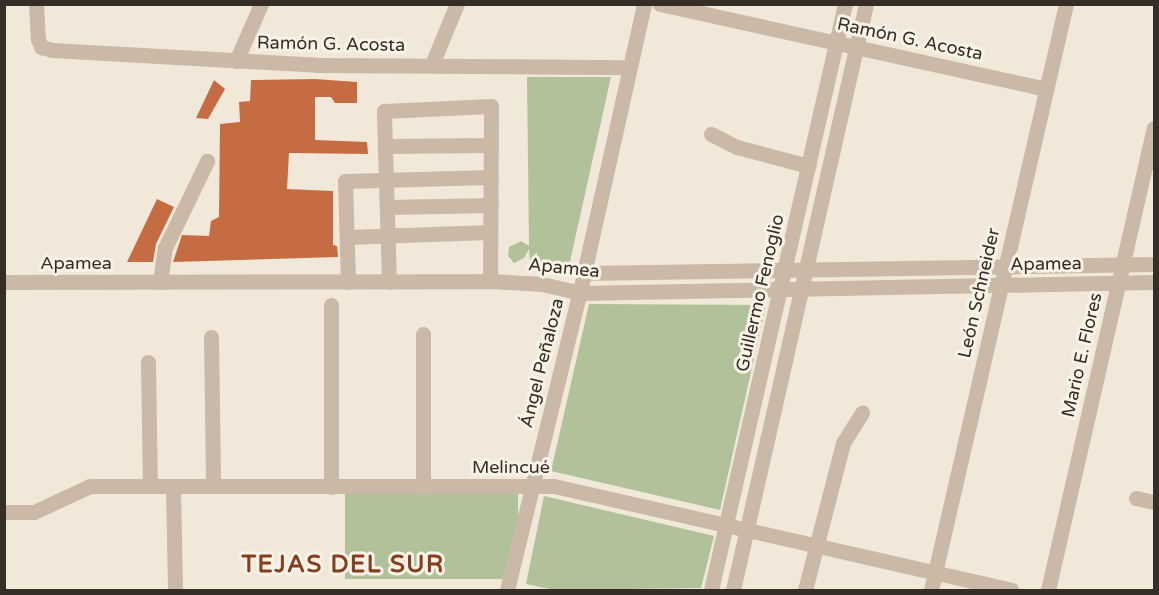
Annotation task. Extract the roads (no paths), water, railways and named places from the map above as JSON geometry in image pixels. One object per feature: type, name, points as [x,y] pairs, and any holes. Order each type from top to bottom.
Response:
[{"type":"street","name":"Ramón G. Acosta","points":[[36,4],[38,39],[41,47],[52,51],[236,61],[630,67]]},
{"type":"street","points":[[236,61],[261,4]]},
{"type":"street","points":[[432,64],[457,4]]},
{"type":"street","name":"Ángel Peñaloza","points":[[507,591],[585,273],[644,4]]},
{"type":"street","name":"Ramón G. Acosta","points":[[660,4],[1046,89]]},
{"type":"street","name":"Guillermo Fenoglio","points":[[711,591],[845,4]]},
{"type":"street","points":[[733,591],[866,4]]},
{"type":"street","name":"León Schneider","points":[[931,591],[1066,4]]},
{"type":"street","points":[[390,282],[384,111],[491,106],[490,281]]},
{"type":"street","name":"Mario E. Flores","points":[[1048,591],[1155,128]]},
{"type":"street","points":[[711,134],[737,147],[809,166]]},
{"type":"street","points":[[385,146],[491,145]]},
{"type":"street","points":[[160,282],[165,248],[207,161]]},
{"type":"street","points":[[348,282],[345,181],[386,178],[491,177]]},
{"type":"street","points":[[387,207],[491,205]]},
{"type":"street","points":[[347,237],[490,232]]},
{"type":"street","name":"Apamea","points":[[585,273],[1155,264]]},
{"type":"street","name":"Apamea","points":[[4,282],[490,281],[542,284],[580,293],[1155,282]]},
{"type":"street","points":[[331,305],[331,487]]},
{"type":"street","points":[[423,334],[423,487]]},
{"type":"street","points":[[211,338],[213,486]]},
{"type":"street","points":[[148,362],[150,486]]},
{"type":"street","points":[[805,591],[843,443],[862,413]]},
{"type":"street","name":"Melincué","points":[[4,512],[34,512],[90,486],[532,485],[572,489],[1011,591]]},
{"type":"street","points":[[173,486],[175,591]]},
{"type":"street","points":[[1136,498],[1155,502]]},
{"type":"district","name":"TEJAS DEL SUR","points":[[343,565]]}]
